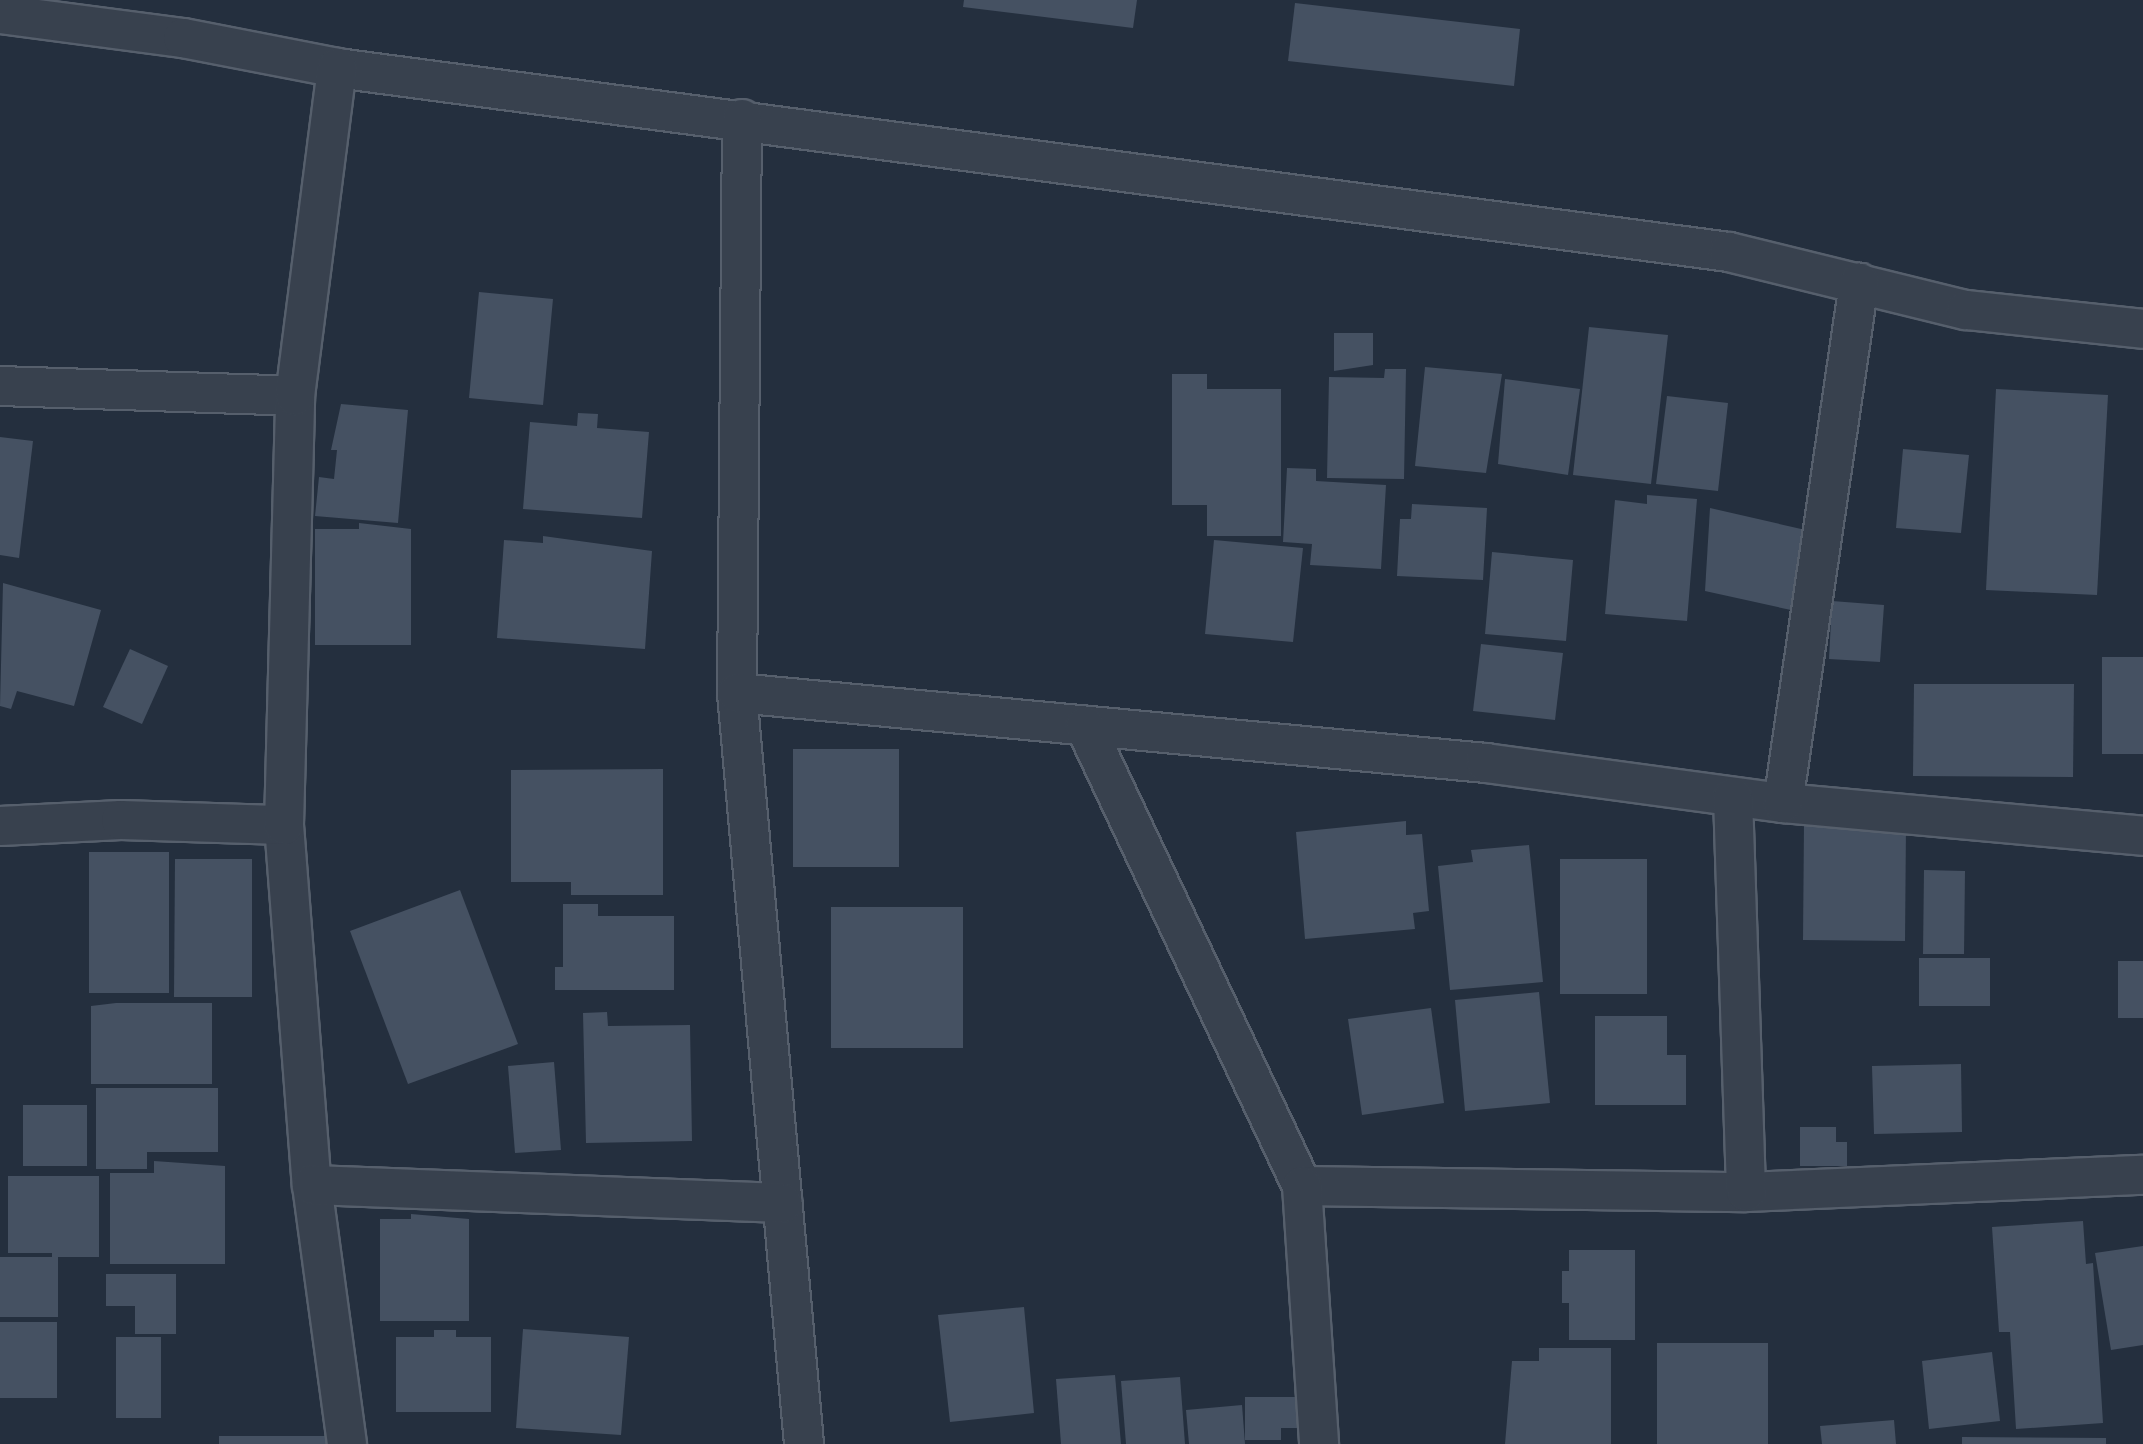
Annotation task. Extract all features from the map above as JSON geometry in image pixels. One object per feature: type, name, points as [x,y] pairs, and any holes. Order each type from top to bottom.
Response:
[{"type":"street","points":[[0,14],[183,38],[337,68],[741,118],[1729,252],[1966,310],[2143,329]]},
{"type":"street","points":[[337,68],[295,396],[284,825],[312,1185],[346,1444]]},
{"type":"street","points":[[741,118],[737,693],[804,1444]]},
{"type":"street","points":[[1783,803],[1859,283]]},
{"type":"street","points":[[0,386],[295,396]]},
{"type":"street","points":[[737,693],[1486,764],[1783,803],[2143,836]]},
{"type":"street","points":[[1085,726],[1302,1186],[1319,1444]]},
{"type":"street","points":[[1733,797],[1746,1192]]},
{"type":"street","points":[[0,825],[121,820],[284,825]]},
{"type":"street","points":[[1302,1186],[1746,1192],[2143,1175]]},
{"type":"street","points":[[312,1185],[783,1203]]},
{"type":"building","points":[[964,0],[1137,0],[1133,28],[963,7]]},
{"type":"building","points":[[1295,3],[1520,29],[1514,86],[1288,61]]},
{"type":"building","points":[[479,292],[553,299],[543,405],[469,398]]},
{"type":"building","points":[[1589,327],[1668,335],[1651,484],[1573,475]]},
{"type":"building","points":[[1334,333],[1373,333],[1373,365],[1334,371]]},
{"type":"building","points":[[1425,367],[1502,374],[1486,473],[1415,466]]},
{"type":"building","points":[[1385,369],[1406,369],[1404,479],[1327,478],[1329,377],[1384,378]]},
{"type":"building","points":[[1172,374],[1207,374],[1207,389],[1281,389],[1281,536],[1207,536],[1207,505],[1172,505]]},
{"type":"building","points":[[1505,379],[1580,389],[1568,475],[1498,464]]},
{"type":"building","points":[[1996,389],[2108,395],[2097,595],[1986,590]]},
{"type":"building","points":[[1667,396],[1728,403],[1718,491],[1656,484]]},
{"type":"building","points":[[341,404],[408,410],[398,523],[315,516],[319,477],[334,479],[337,450],[331,450]]},
{"type":"building","points":[[578,413],[598,414],[597,428],[649,432],[642,518],[523,509],[530,422],[577,426]]},
{"type":"building","points":[[0,437],[33,441],[19,558],[0,555]]},
{"type":"building","points":[[1903,449],[1969,455],[1961,533],[1896,528]]},
{"type":"building","points":[[1287,468],[1316,469],[1316,481],[1386,485],[1381,569],[1310,565],[1312,544],[1283,542]]},
{"type":"building","points":[[1647,495],[1697,499],[1687,621],[1605,614],[1615,500],[1647,504]]},
{"type":"building","points":[[1412,504],[1487,508],[1483,580],[1397,576],[1400,519],[1411,519]]},
{"type":"building","points":[[1710,508],[1810,531],[1791,610],[1705,591]]},
{"type":"building","points":[[359,523],[411,529],[411,645],[315,645],[315,529],[359,529]]},
{"type":"building","points":[[543,536],[652,551],[645,649],[497,638],[504,540],[543,543]]},
{"type":"building","points":[[1214,540],[1303,548],[1293,642],[1205,634]]},
{"type":"building","points":[[1492,552],[1573,560],[1566,641],[1485,634]]},
{"type":"building","points":[[3,583],[101,610],[74,706],[17,691],[11,709],[0,706]]},
{"type":"building","points":[[1832,601],[1884,605],[1880,662],[1829,659]]},
{"type":"building","points":[[1481,644],[1563,653],[1555,720],[1473,711]]},
{"type":"building","points":[[130,649],[168,666],[142,724],[103,707]]},
{"type":"building","points":[[2102,657],[2143,657],[2143,754],[2102,754]]},
{"type":"building","points":[[1914,684],[2074,684],[2073,777],[1913,776]]},
{"type":"building","points":[[793,749],[899,749],[899,867],[793,867]]},
{"type":"building","points":[[663,769],[663,895],[571,895],[571,882],[511,882],[511,770]]},
{"type":"building","points":[[1406,821],[1406,835],[1422,834],[1429,911],[1413,913],[1415,929],[1305,939],[1296,832]]},
{"type":"building","points":[[1804,824],[1906,825],[1905,941],[1803,940]]},
{"type":"building","points":[[1529,845],[1543,982],[1450,990],[1438,866],[1473,862],[1471,850]]},
{"type":"building","points":[[89,852],[169,852],[169,993],[89,993]]},
{"type":"building","points":[[175,859],[252,859],[252,997],[174,997]]},
{"type":"building","points":[[1560,859],[1647,859],[1647,994],[1560,994]]},
{"type":"building","points":[[1924,870],[1965,871],[1964,954],[1923,954]]},
{"type":"building","points":[[460,890],[518,1044],[408,1084],[350,931]]},
{"type":"building","points":[[563,904],[598,904],[598,916],[674,916],[674,990],[555,990],[555,967],[563,967]]},
{"type":"building","points":[[831,907],[963,907],[963,1048],[831,1048]]},
{"type":"building","points":[[1919,958],[1990,958],[1990,1006],[1919,1006]]},
{"type":"building","points":[[2118,961],[2143,961],[2143,1018],[2118,1018]]},
{"type":"building","points":[[1539,992],[1550,1103],[1465,1111],[1455,1000]]},
{"type":"building","points":[[116,1003],[212,1003],[212,1084],[91,1084],[91,1006]]},
{"type":"building","points":[[1431,1008],[1444,1103],[1362,1115],[1348,1019]]},
{"type":"building","points":[[607,1012],[608,1026],[690,1025],[692,1141],[586,1143],[583,1013]]},
{"type":"building","points":[[1595,1016],[1667,1016],[1667,1055],[1686,1055],[1686,1105],[1595,1105]]},
{"type":"building","points":[[554,1062],[561,1150],[515,1153],[508,1066]]},
{"type":"building","points":[[1961,1064],[1962,1132],[1874,1134],[1872,1066]]},
{"type":"building","points":[[96,1088],[218,1088],[218,1152],[147,1152],[147,1169],[96,1169]]},
{"type":"building","points":[[23,1105],[87,1105],[87,1166],[23,1166]]},
{"type":"building","points":[[1800,1127],[1836,1127],[1836,1142],[1847,1142],[1847,1166],[1800,1166]]},
{"type":"building","points":[[154,1161],[225,1166],[225,1264],[110,1264],[110,1173],[154,1173]]},
{"type":"building","points":[[8,1176],[99,1176],[99,1257],[58,1257],[58,1317],[0,1317],[0,1257],[52,1257],[52,1253],[8,1253]]},
{"type":"building","points":[[411,1214],[469,1219],[469,1321],[380,1321],[380,1219],[411,1219]]},
{"type":"building","points":[[2083,1221],[2086,1264],[2093,1263],[2103,1423],[2016,1429],[2010,1332],[1999,1332],[1992,1227]]},
{"type":"building","points":[[2143,1246],[2143,1345],[2111,1350],[2095,1253]]},
{"type":"building","points":[[1569,1250],[1635,1250],[1635,1340],[1569,1340],[1569,1303],[1562,1303],[1562,1271],[1569,1271]]},
{"type":"building","points":[[106,1274],[176,1274],[176,1334],[135,1334],[135,1306],[106,1306]]},
{"type":"building","points":[[1024,1307],[1034,1413],[950,1422],[938,1315]]},
{"type":"building","points":[[0,1322],[57,1322],[57,1398],[0,1398]]},
{"type":"building","points":[[523,1329],[629,1337],[621,1435],[516,1428]]},
{"type":"building","points":[[434,1330],[456,1330],[456,1337],[491,1337],[491,1412],[396,1412],[396,1337],[434,1337]]},
{"type":"building","points":[[116,1337],[161,1337],[161,1418],[116,1418]]},
{"type":"building","points":[[1657,1343],[1768,1343],[1768,1444],[1657,1444]]},
{"type":"building","points":[[1539,1348],[1611,1348],[1611,1444],[1505,1444],[1512,1361],[1539,1361]]},
{"type":"building","points":[[1992,1352],[2000,1421],[1929,1429],[1922,1361]]},
{"type":"building","points":[[1115,1375],[1121,1444],[1061,1444],[1056,1379]]},
{"type":"building","points":[[1180,1377],[1185,1444],[1126,1444],[1121,1381]]},
{"type":"building","points":[[1245,1397],[1297,1397],[1297,1428],[1281,1428],[1281,1440],[1245,1440]]},
{"type":"building","points":[[1242,1405],[1245,1444],[1189,1444],[1186,1410]]},
{"type":"building","points":[[1894,1420],[1896,1444],[1822,1444],[1820,1426]]},
{"type":"building","points":[[219,1436],[328,1436],[328,1444],[219,1444]]},
{"type":"building","points":[[1962,1437],[2106,1438],[2106,1444],[1962,1444]]}]
